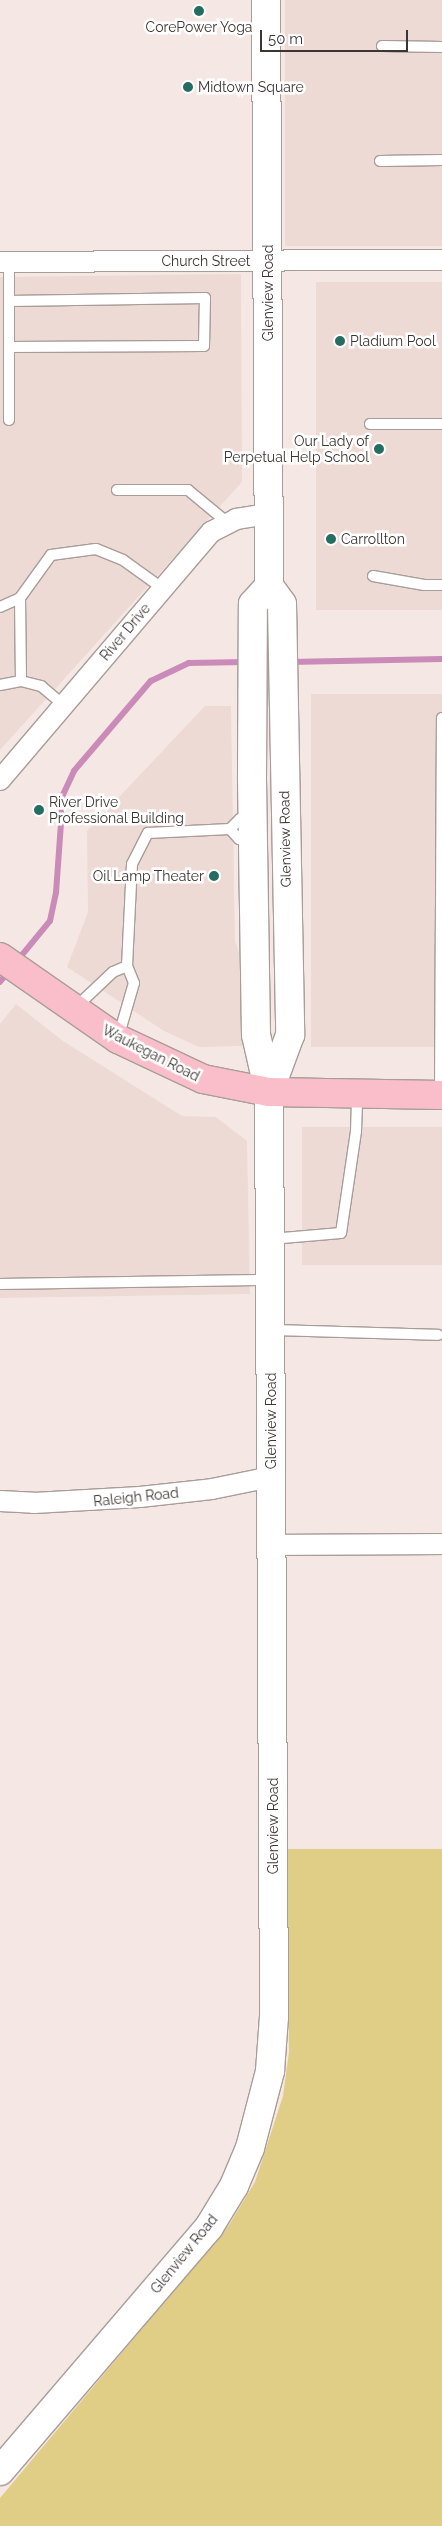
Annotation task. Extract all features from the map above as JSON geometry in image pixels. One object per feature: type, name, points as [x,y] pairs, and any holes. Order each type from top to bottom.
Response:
[{"type":"main road","name":"Glenview Road","points":[[266,0],[269,586],[282,604],[290,1035],[269,1092]]},
{"type":"main road","name":"Glenview Road","points":[[0,2471],[209,2226],[234,2186],[263,2109],[270,2071],[274,2017],[269,1092],[256,1035],[245,829],[252,702],[252,604],[269,586]]},
{"type":"main road","name":"Waukegan Road","points":[[0,957],[73,1010],[118,1039],[203,1079],[269,1092],[441,1095]]},
{"type":"street","name":"Church Street","points":[[4,262],[442,260]]},
{"type":"street","name":"River Drive","points":[[0,780],[211,532],[228,523],[269,514]]},
{"type":"street","name":"Raleigh Road","points":[[0,1501],[34,1503],[132,1498],[212,1489],[271,1477]]},
{"type":"street","points":[[271,1544],[442,1544]]},
{"type":"lane","points":[[382,46],[442,47]]},
{"type":"lane","points":[[380,160],[442,160]]},
{"type":"lane","points":[[4,262],[9,301],[9,420]]},
{"type":"lane","points":[[9,301],[205,298],[204,346],[9,347]]},
{"type":"lane","points":[[370,424],[442,424]]},
{"type":"lane","points":[[118,490],[188,490],[228,523]]},
{"type":"lane","points":[[0,607],[20,598],[51,555],[96,549],[123,560],[162,588]]},
{"type":"lane","points":[[373,576],[416,584],[442,585]]},
{"type":"lane","points":[[20,598],[22,681]]},
{"type":"lane","points":[[0,684],[22,681],[41,686],[64,705]]},
{"type":"lane","points":[[441,1095],[442,718]]},
{"type":"lane","points":[[118,1039],[134,983],[127,966],[132,864],[148,833],[245,829]]},
{"type":"lane","points":[[73,1010],[113,972],[127,966]]},
{"type":"lane","points":[[270,1239],[341,1233],[356,1131],[358,1093]]},
{"type":"lane","points":[[0,1284],[270,1280]]},
{"type":"lane","points":[[270,1330],[438,1336]]},
{"type":"shaded area","points":[[285,0],[442,0],[442,246],[285,246]]},
{"type":"shaded area","points":[[241,274],[242,482],[0,750],[0,277]]},
{"type":"shaded area","name":"Our Lady of Perpetual Help School","points":[[316,282],[442,282],[442,610],[316,610]]},
{"type":"shaded area","points":[[311,694],[442,694],[442,1047],[311,1047]]},
{"type":"shaded area","points":[[205,706],[231,706],[235,941],[241,959],[243,1046],[199,1047],[164,1031],[67,967],[88,912],[87,831]]},
{"type":"shaded area","points":[[16,1004],[63,1041],[182,1116],[216,1117],[247,1141],[250,1294],[0,1298],[0,1024]]},
{"type":"shaded area","points":[[302,1127],[442,1127],[442,1265],[302,1265]]},
{"type":"shaded area","points":[[287,1849],[442,1849],[442,2526],[0,2526],[0,2498],[229,2225],[255,2182],[283,2096],[289,2052]]},
{"type":"waterway","points":[[289,662],[442,659]]},
{"type":"waterway","points":[[18,960],[50,921],[56,893],[63,795],[74,771],[151,681],[189,663],[245,662]]},
{"type":"waterway","points":[[0,982],[9,971]]},
{"type":"place","name":"CorePower Yoga","points":[[199,11]]},
{"type":"place","name":"Midtown Square","points":[[188,87]]},
{"type":"place","name":"Pladium Pool","points":[[340,341]]},
{"type":"place","name":"Our Lady of Perpetual Help School","points":[[379,449]]},
{"type":"place","name":"Carrollton","points":[[331,539]]},
{"type":"place","name":"River Drive Professional Building","points":[[39,810]]},
{"type":"place","name":"Oil Lamp Theater","points":[[214,876]]}]
